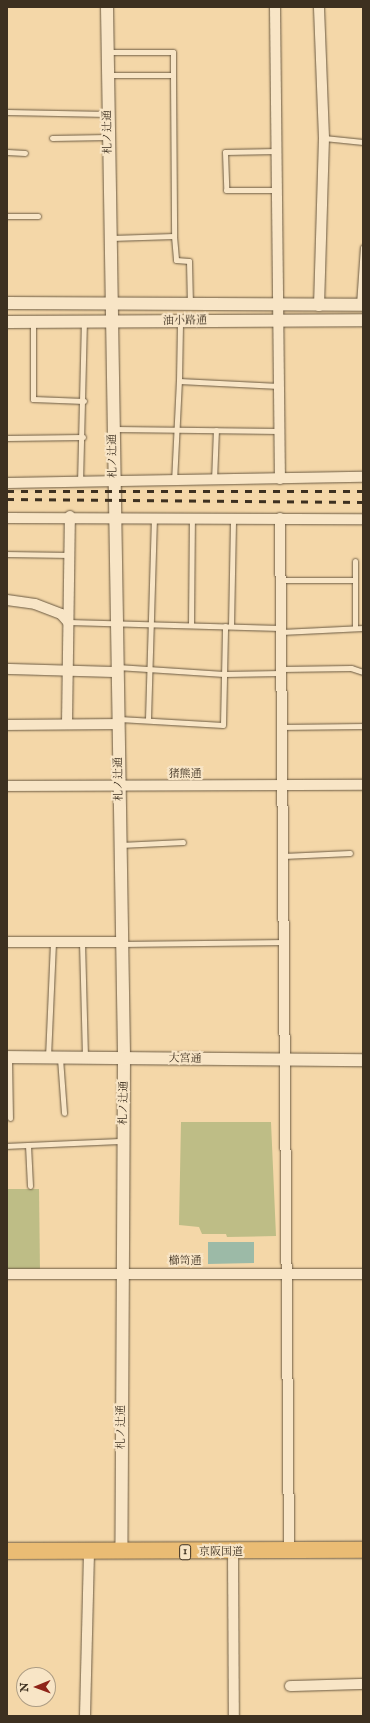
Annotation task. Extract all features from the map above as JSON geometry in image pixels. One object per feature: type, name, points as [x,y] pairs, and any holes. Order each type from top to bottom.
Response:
[{"type":"highway","name":"京阪国道","points":[[7,1551],[89,1553],[363,1550]]},
{"type":"street","name":"札ノ辻通","points":[[107,7],[112,429],[118,623],[117,670],[124,1058],[121,1273],[121,1552]]},
{"type":"street","points":[[275,7],[280,479]]},
{"type":"street","points":[[319,306],[324,138],[320,7]]},
{"type":"street","name":"油小路通","points":[[7,303],[319,306],[361,305]]},
{"type":"street","name":"油小路通","points":[[7,322],[111,323],[363,320]]},
{"type":"street","points":[[7,483],[113,484],[363,477]]},
{"type":"street","points":[[67,724],[70,516]]},
{"type":"street","points":[[7,518],[70,516],[115,518],[363,519]]},
{"type":"street","points":[[280,518],[289,1552]]},
{"type":"street","points":[[7,600],[35,604],[61,614],[68,622]]},
{"type":"street","points":[[7,669],[68,671],[117,670]]},
{"type":"street","points":[[7,725],[118,721]]},
{"type":"street","name":"猪熊通","points":[[7,786],[363,785]]},
{"type":"street","points":[[7,942],[122,943]]},
{"type":"street","name":"大宮通","points":[[8,1057],[363,1060]]},
{"type":"street","name":"櫛笥通","points":[[7,1274],[363,1274]]},
{"type":"street","points":[[233,1552],[234,1716]]},
{"type":"street","points":[[85,1716],[89,1553]]},
{"type":"street","points":[[290,1686],[363,1684]]},
{"type":"lane","points":[[108,52],[173,52],[174,236],[176,260],[189,261],[190,304]]},
{"type":"lane","points":[[108,75],[173,75]]},
{"type":"lane","points":[[7,112],[108,114]]},
{"type":"lane","points":[[52,138],[108,138]]},
{"type":"lane","points":[[324,138],[363,142]]},
{"type":"lane","points":[[277,151],[225,152],[226,190],[277,190]]},
{"type":"lane","points":[[7,152],[25,152]]},
{"type":"lane","points":[[7,216],[38,216]]},
{"type":"lane","points":[[110,238],[174,236]]},
{"type":"lane","points":[[361,305],[363,247]]},
{"type":"lane","points":[[33,322],[33,399],[84,401]]},
{"type":"lane","points":[[174,482],[178,430],[180,322]]},
{"type":"lane","points":[[80,483],[84,401],[84,323]]},
{"type":"lane","points":[[179,381],[279,386]]},
{"type":"lane","points":[[112,429],[280,431]]},
{"type":"lane","points":[[214,481],[216,430]]},
{"type":"lane","points":[[7,438],[83,437]]},
{"type":"lane","points":[[148,719],[148,669],[151,624],[154,518]]},
{"type":"lane","points":[[191,625],[192,518]]},
{"type":"lane","points":[[231,626],[233,518]]},
{"type":"lane","points":[[7,554],[69,555]]},
{"type":"lane","points":[[355,561],[355,628]]},
{"type":"lane","points":[[280,580],[354,580]]},
{"type":"lane","points":[[68,622],[231,626],[280,630],[348,632],[355,628],[363,628]]},
{"type":"lane","points":[[118,721],[148,719],[223,725],[225,626]]},
{"type":"lane","points":[[117,670],[148,669],[224,674],[352,668],[363,672]]},
{"type":"lane","points":[[281,727],[363,726]]},
{"type":"lane","points":[[120,845],[183,842]]},
{"type":"lane","points":[[283,856],[350,853]]},
{"type":"lane","points":[[53,942],[54,1057],[64,1113]]},
{"type":"lane","points":[[82,942],[85,1057]]},
{"type":"lane","points":[[122,943],[284,942]]},
{"type":"lane","points":[[8,1057],[10,1118]]},
{"type":"lane","points":[[7,1146],[124,1141]]},
{"type":"lane","points":[[28,1145],[30,1186]]},
{"type":"shaded area","points":[[181,1122],[271,1122],[276,1236],[227,1237],[226,1234],[202,1234],[199,1227],[179,1225]]},
{"type":"shaded area","points":[[7,1189],[39,1189],[40,1272],[7,1271]]},
{"type":"shaded area","points":[[208,1242],[254,1242],[254,1263],[208,1264]]},
{"type":"railway","points":[[7,491],[363,491]]},
{"type":"railway","points":[[7,499],[363,502]]}]
